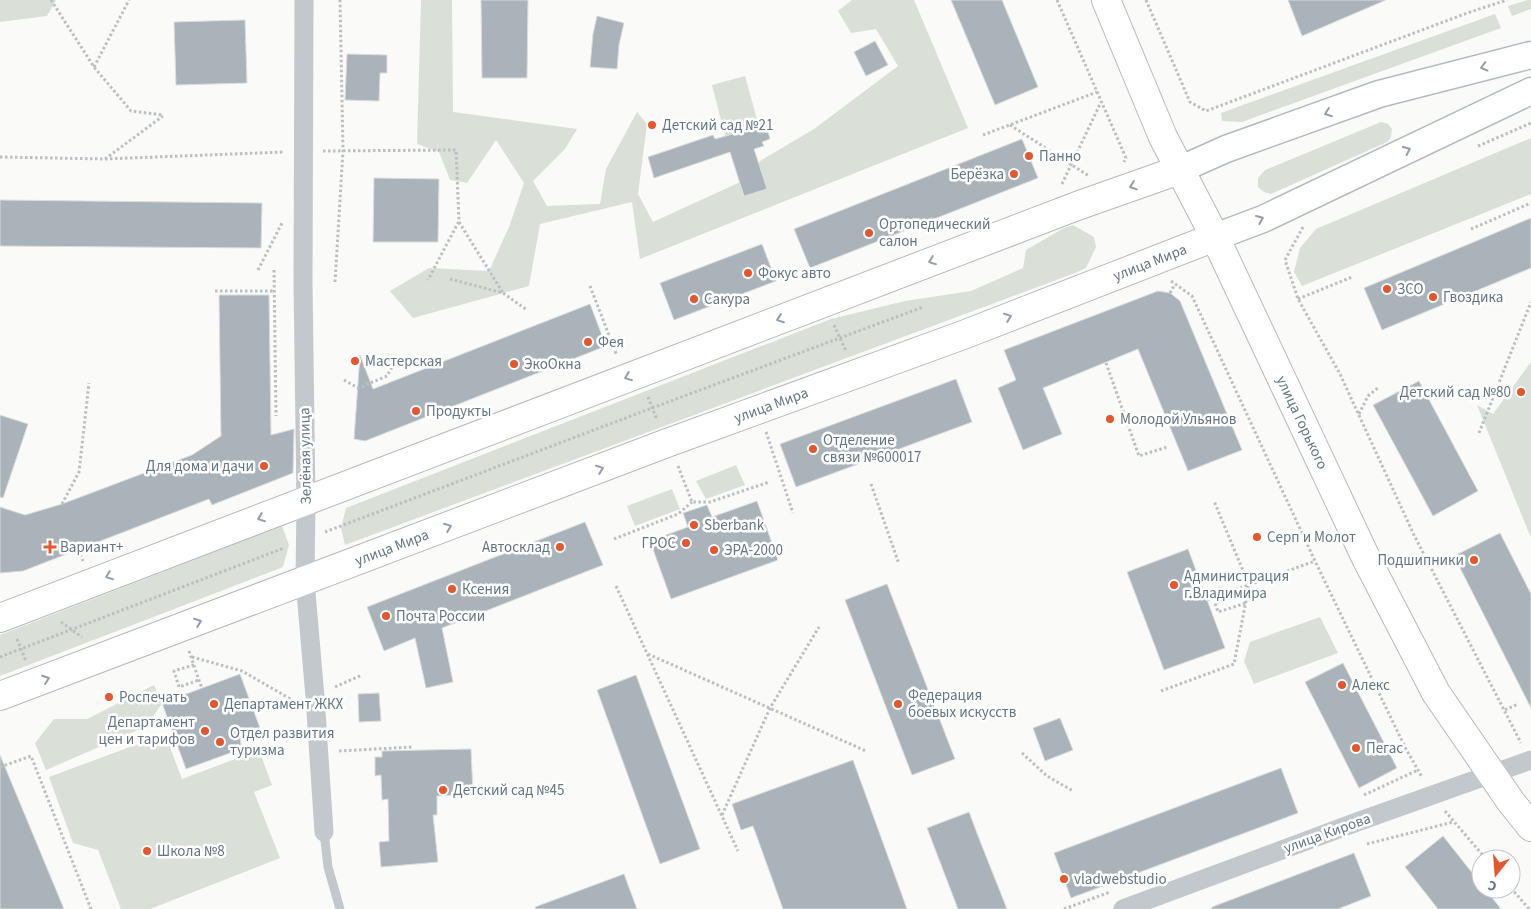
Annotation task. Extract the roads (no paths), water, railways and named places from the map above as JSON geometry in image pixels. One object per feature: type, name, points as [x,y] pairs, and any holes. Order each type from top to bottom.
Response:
[{"type":"main road","name":"улица Горького","points":[[1106,0],[1162,136],[1215,237],[1366,558],[1436,693],[1531,827]]},
{"type":"main road","points":[[8,626],[39,603],[1077,206],[1179,170],[1226,149],[1379,94],[1531,55]]},
{"type":"main road","name":"улица Мира","points":[[0,696],[624,459],[963,335],[1263,219],[1531,91]]},
{"type":"street","name":"Зелёная улица","points":[[304,0],[305,581],[324,832]]},
{"type":"street","name":"улица Кирова","points":[[1123,909],[1433,794],[1531,760]]},
{"type":"lane","name":"Зелёная улица","points":[[324,832],[328,867],[340,909]]},
{"type":"place","name":"Детский сад №21","points":[[652,125]]},
{"type":"place","name":"Панно","points":[[1029,156]]},
{"type":"place","name":"Берёзка","points":[[1014,174]]},
{"type":"place","name":"Ортопедический салон","points":[[869,233]]},
{"type":"place","name":"Фокус авто","points":[[748,273]]},
{"type":"place","name":"ЗСО","points":[[1387,289]]},
{"type":"place","name":"Гвоздика","points":[[1433,297]]},
{"type":"place","name":"Сакура","points":[[694,299]]},
{"type":"place","name":"Фея","points":[[588,342]]},
{"type":"place","name":"Мастерская","points":[[355,361]]},
{"type":"place","name":"ЭкоОкна","points":[[514,364]]},
{"type":"place","name":"Детский сад №80","points":[[1521,392]]},
{"type":"place","name":"Продукты","points":[[416,411]]},
{"type":"place","name":"Молодой Ульянов","points":[[1110,419]]},
{"type":"place","name":"Отделение связи №600017","points":[[813,449]]},
{"type":"place","name":"Для дома и дачи","points":[[264,466]]},
{"type":"place","name":"Sberbank","points":[[694,525]]},
{"type":"place","name":"Серп и Молот","points":[[1257,537]]},
{"type":"place","name":"ГРОС","points":[[686,543]]},
{"type":"place","name":"Вариант+","points":[[50,547]]},
{"type":"place","name":"Автосклад","points":[[560,547]]},
{"type":"place","name":"ЭРА-2000","points":[[714,550]]},
{"type":"place","name":"Подшипники","points":[[1474,560]]},
{"type":"place","name":"Администрация г.Владимира","points":[[1174,585]]},
{"type":"place","name":"Ксения","points":[[452,589]]},
{"type":"place","name":"Почта России","points":[[386,616]]},
{"type":"place","name":"Алекс","points":[[1342,685]]},
{"type":"place","name":"Роспечать","points":[[109,697]]},
{"type":"place","name":"Департамент ЖКХ","points":[[214,704]]},
{"type":"place","name":"Федерация боевых искусств","points":[[898,704]]},
{"type":"place","name":"Департамент цен и тарифов","points":[[205,731]]},
{"type":"place","name":"Отдел развития туризма","points":[[220,742]]},
{"type":"place","name":"Пегас","points":[[1356,748]]},
{"type":"place","name":"Детский сад №45","points":[[443,790]]},
{"type":"place","name":"Школа №8","points":[[147,851]]},
{"type":"place","name":"vladwebstudio","points":[[1064,879]]}]
